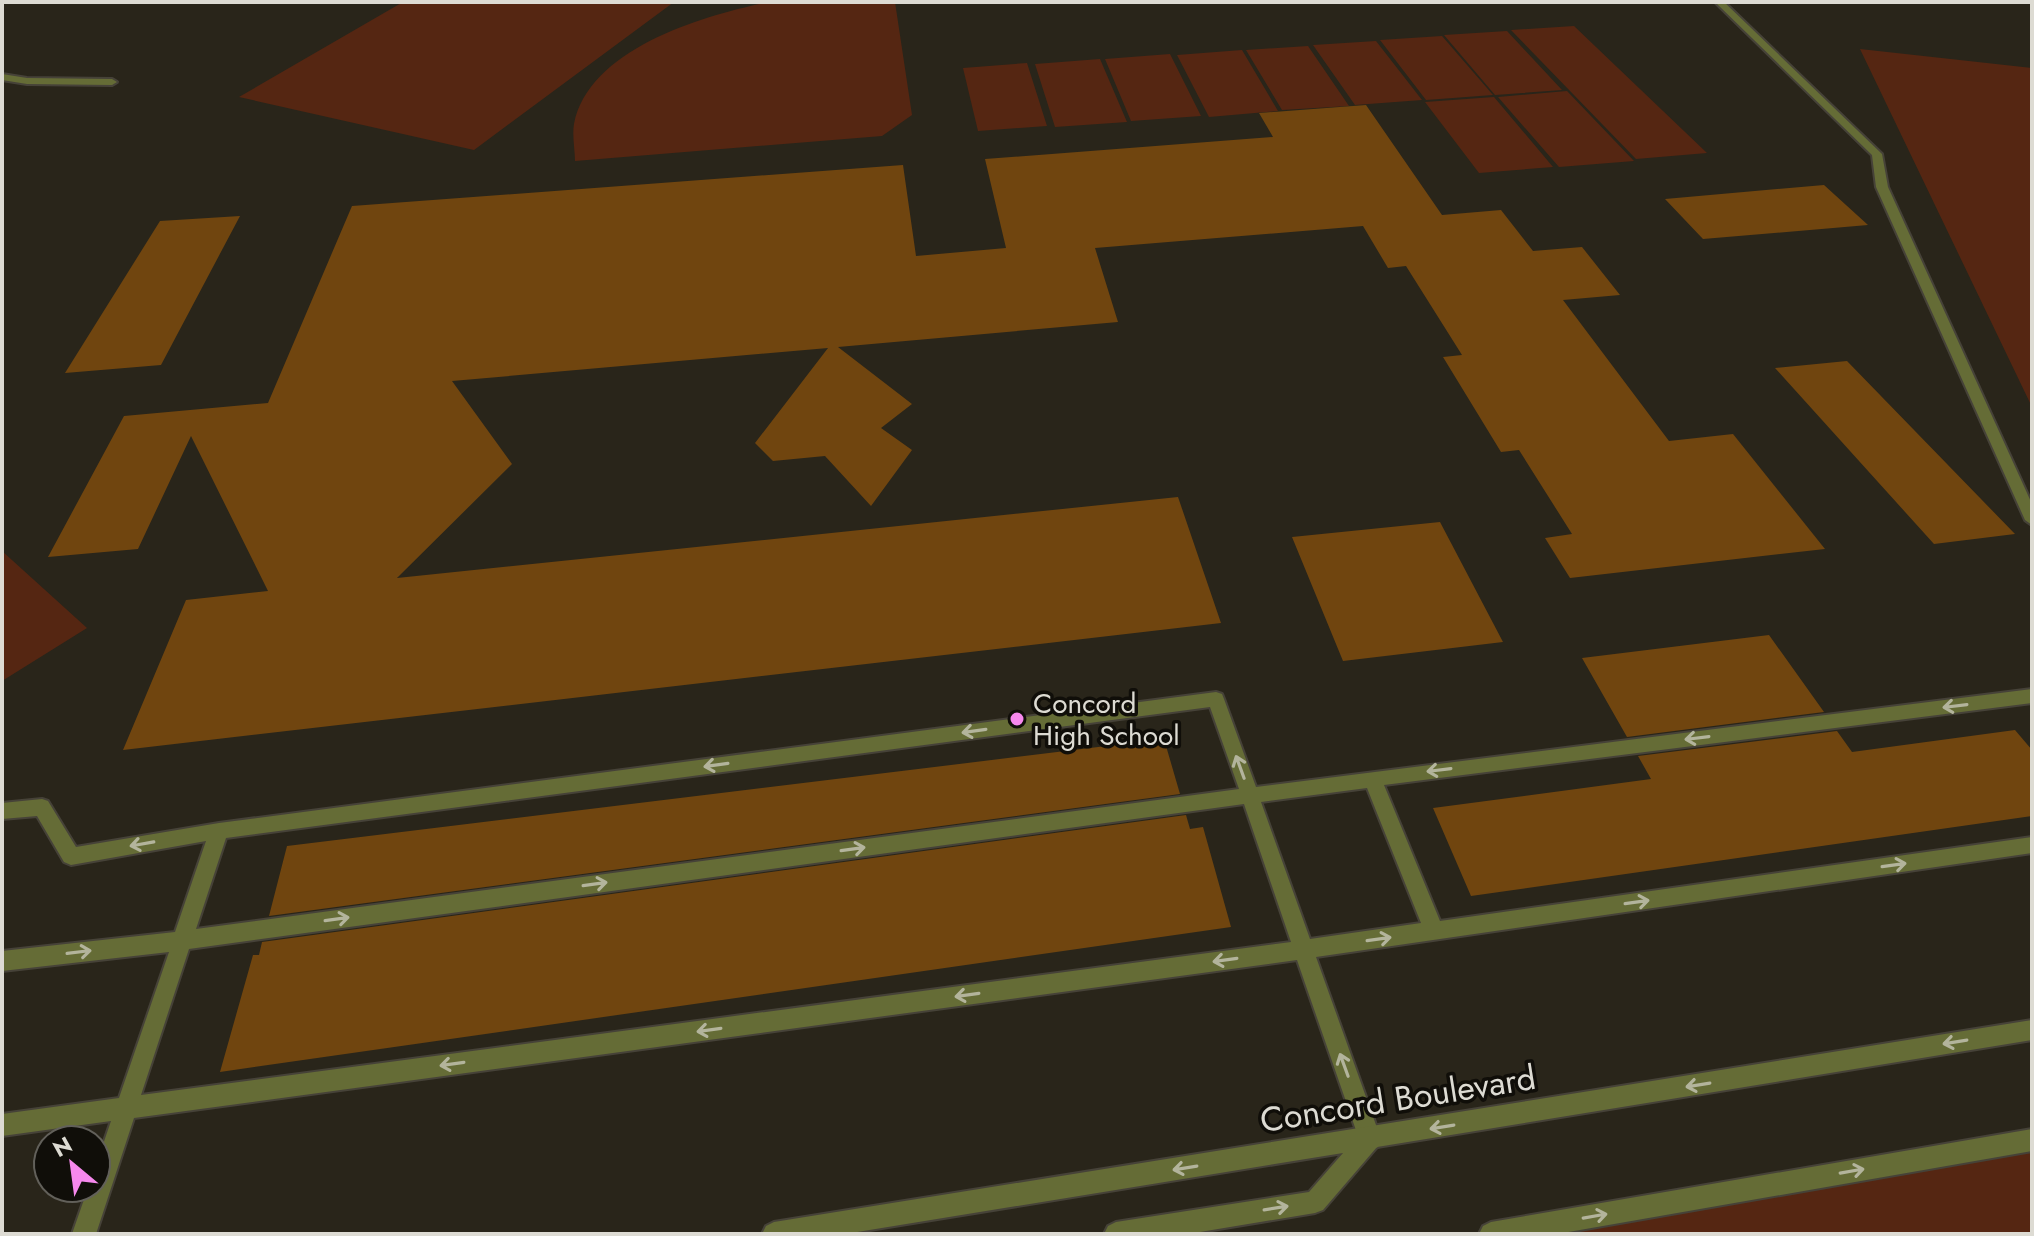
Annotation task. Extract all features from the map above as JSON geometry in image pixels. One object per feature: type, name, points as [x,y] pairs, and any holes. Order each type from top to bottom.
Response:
[{"type":"street","points":[[1719,2],[1877,154],[1882,187],[2032,520]]},
{"type":"street","points":[[2,77],[27,81],[112,82]]},
{"type":"street","points":[[2,961],[180,941],[1250,795],[2032,696]]},
{"type":"street","points":[[2,811],[42,807],[71,856],[219,831],[1216,699],[1370,1139],[1315,1202],[1116,1234]]},
{"type":"street","points":[[1373,779],[1434,931]]},
{"type":"street","points":[[84,1234],[219,831]]},
{"type":"street","points":[[2,1125],[1302,950],[2032,845]]},
{"type":"street","name":"Concord Boulevard","points":[[774,1234],[2032,1030]]},
{"type":"street","points":[[1491,1234],[2032,1140]]},
{"type":"shaded area","points":[[403,2],[674,2],[474,150],[239,97]]},
{"type":"shaded area","points":[[769,2],[895,2],[912,115],[882,136],[575,161],[574,124],[584,97],[602,75],[625,55],[683,26]]},
{"type":"shaded area","points":[[1574,26],[1707,153],[1636,159],[1511,30]]},
{"type":"shaded area","points":[[1507,31],[1562,90],[1495,95],[1444,35]]},
{"type":"shaded area","points":[[1442,36],[1493,95],[1426,100],[1380,40]]},
{"type":"shaded area","points":[[1376,41],[1422,100],[1355,105],[1313,45]]},
{"type":"shaded area","points":[[1308,46],[1349,106],[1282,110],[1246,50]]},
{"type":"shaded area","points":[[1860,49],[2032,68],[2032,407]]},
{"type":"shaded area","points":[[1242,50],[1278,111],[1209,117],[1177,55]]},
{"type":"shaded area","points":[[1170,54],[1201,116],[1131,121],[1105,59]]},
{"type":"shaded area","points":[[1100,59],[1127,122],[1055,127],[1035,64]]},
{"type":"shaded area","points":[[1027,63],[1047,126],[978,131],[963,68]]},
{"type":"shaded area","points":[[1567,91],[1634,161],[1559,167],[1498,97]]},
{"type":"shaded area","points":[[1494,97],[1553,167],[1479,173],[1425,102]]},
{"type":"shaded area","points":[[2,551],[87,628],[2,681]]},
{"type":"shaded area","points":[[2032,1140],[2032,1234],[1491,1234]]},
{"type":"building","points":[[1366,105],[1442,215],[1501,210],[1533,251],[1582,247],[1620,295],[1563,300],[1669,441],[1733,434],[1825,549],[1570,578],[1545,538],[1572,534],[1519,450],[1501,452],[1443,357],[1462,355],[1406,266],[1388,268],[1363,226],[1095,248],[1118,322],[838,347],[912,404],[881,428],[912,450],[871,506],[825,456],[773,461],[755,443],[828,348],[452,381],[512,464],[397,578],[1178,497],[1221,623],[123,750],[186,600],[268,591],[191,436],[138,549],[48,557],[124,416],[268,403],[352,206],[903,165],[916,256],[1006,248],[985,159],[1273,137],[1259,113]]},
{"type":"building","points":[[1824,185],[1868,225],[1703,239],[1665,199]]},
{"type":"building","points":[[240,216],[161,365],[65,373],[160,221]]},
{"type":"building","points":[[1847,361],[2015,534],[1934,544],[1775,368]]},
{"type":"building","points":[[1440,522],[1503,642],[1343,661],[1292,537]]},
{"type":"building","points":[[1769,635],[1824,712],[1627,737],[1582,658]]},
{"type":"building","points":[[2015,730],[2032,750],[2032,816],[1471,896],[1433,808],[1651,779],[1638,756],[1837,731],[1852,752]]},
{"type":"building","points":[[1164,739],[1180,794],[269,916],[287,846]]},
{"type":"building","points":[[1186,815],[1190,829],[1203,827],[1231,927],[220,1072],[253,955],[259,955],[262,942]]},
{"type":"place","name":"Concord High School","points":[[1017,719]]}]
